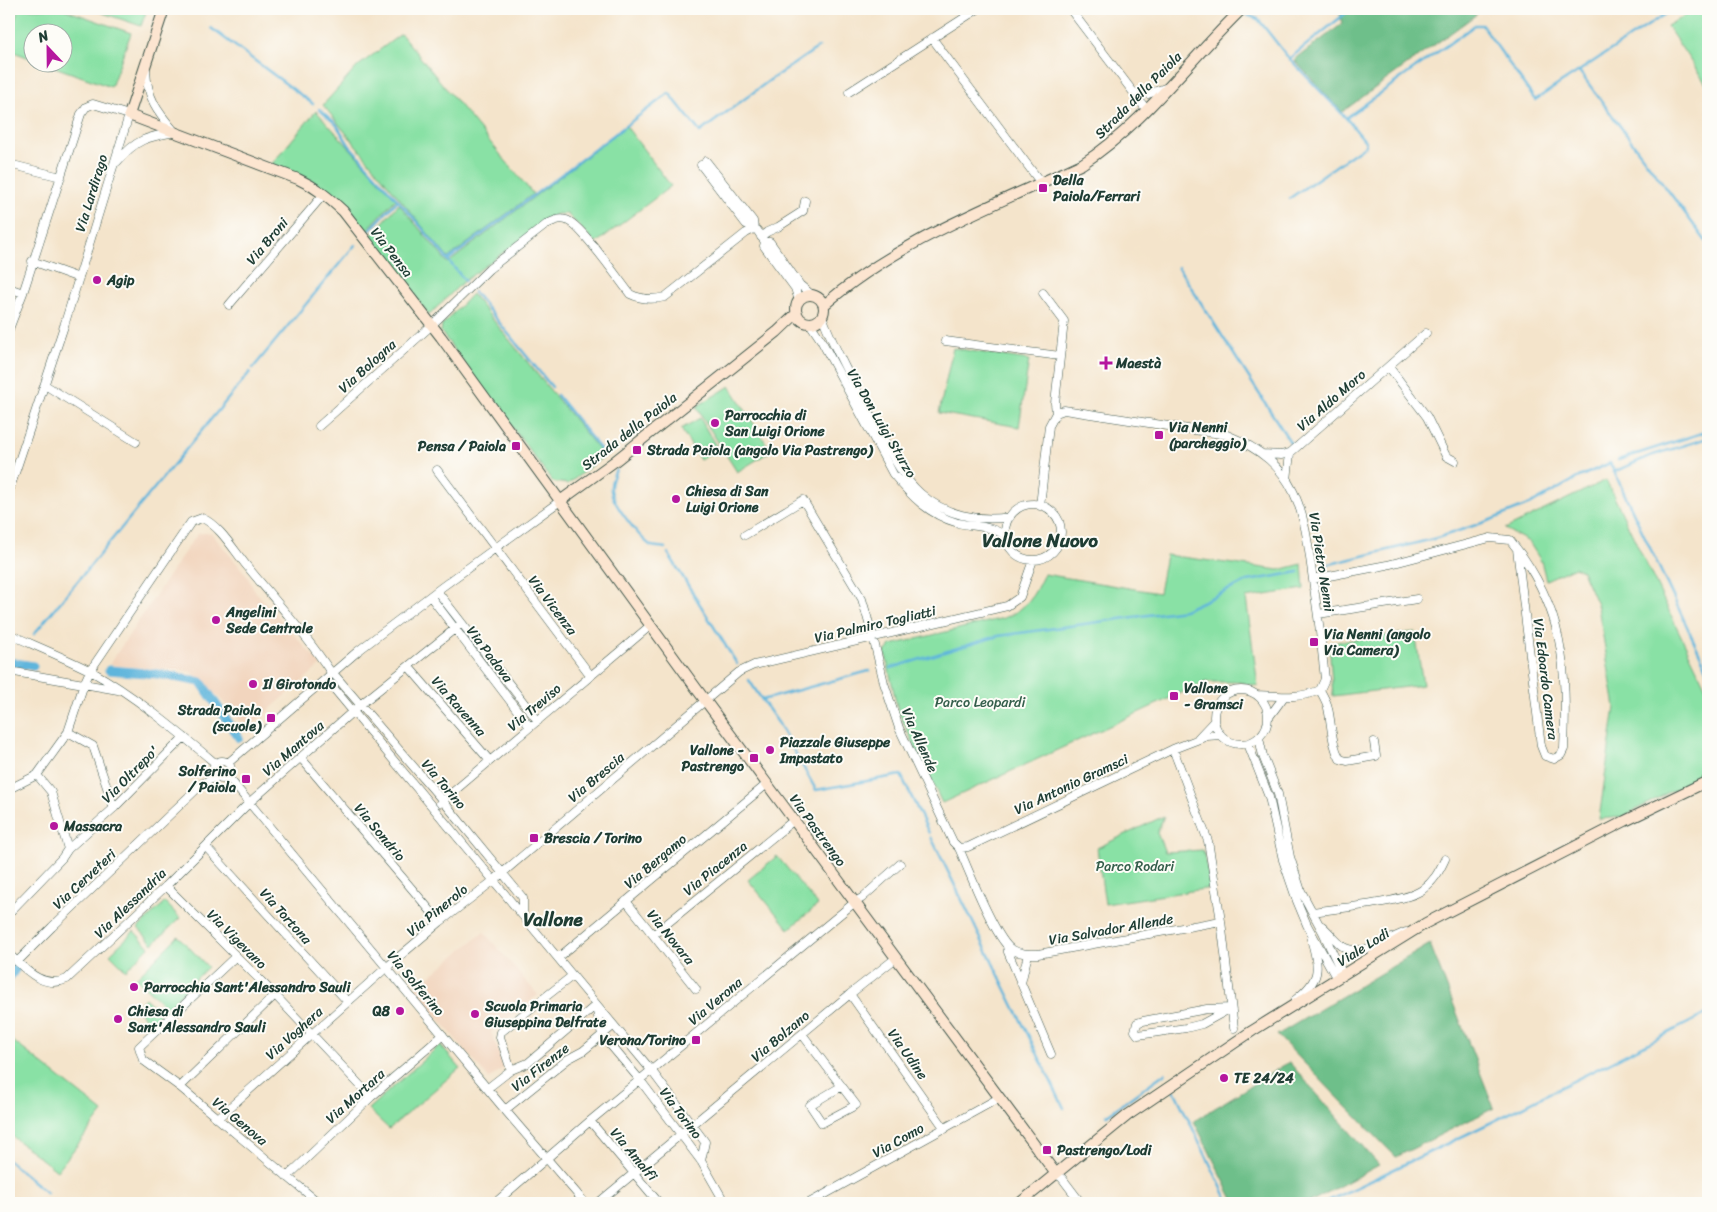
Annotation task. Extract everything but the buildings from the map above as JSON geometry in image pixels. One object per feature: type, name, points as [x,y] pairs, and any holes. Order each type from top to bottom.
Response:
[{"type":"street","name":"Via Lardirago","points":[[9,491],[79,278],[128,115],[164,9]]},
{"type":"street","points":[[849,92],[978,9]]},
{"type":"street","points":[[1070,9],[1146,108]]},
{"type":"street","name":"Strada della Paiola","points":[[819,303],[951,223],[1082,164],[1101,152],[1117,139],[1242,9]]},
{"type":"street","points":[[932,38],[1041,183]]},
{"type":"street","points":[[114,166],[125,152],[136,143],[150,136],[175,132],[155,107],[148,92],[146,64]]},
{"type":"street","points":[[1133,92],[1148,94],[1168,87]]},
{"type":"street","points":[[9,329],[23,292],[81,114],[86,107],[94,104],[128,115]]},
{"type":"street","name":"Via Pensa","points":[[128,115],[298,179],[324,194],[343,211],[432,325],[560,501]]},
{"type":"street","points":[[703,163],[753,222],[754,229],[757,230],[763,239],[764,246],[795,288],[799,301],[797,305],[803,319],[819,320],[819,303],[800,285],[770,242],[763,239]]},
{"type":"street","points":[[9,164],[60,177]]},
{"type":"street","name":"Via Broni","points":[[229,305],[324,194]]},
{"type":"street","points":[[763,239],[767,232],[803,211],[805,201]]},
{"type":"street","name":"Via Bologna","points":[[319,426],[432,325],[489,269],[556,219],[567,220],[579,229],[630,294],[638,298],[654,300],[665,296],[746,233],[754,229]]},
{"type":"street","points":[[32,261],[79,278]]},
{"type":"street","points":[[9,288],[23,292]]},
{"type":"street","points":[[1040,506],[1049,426],[1056,413],[1055,403],[1064,321],[1043,293]]},
{"type":"street","points":[[799,301],[806,296],[819,303]]},
{"type":"street","name":"Via Don Luigi Sturzo","points":[[819,303],[834,344],[877,427],[901,470],[920,493],[947,510],[983,519],[1010,518]]},
{"type":"street","name":"Strada della Paiola","points":[[228,764],[358,651],[494,548],[615,461],[777,332],[803,319]]},
{"type":"street","name":"Via Don Luigi Sturzo","points":[[803,319],[821,340],[893,474],[905,489],[920,505],[939,516],[957,523],[998,530],[1006,537]]},
{"type":"street","name":"Via Aldo Moro","points":[[1290,453],[1426,334]]},
{"type":"street","points":[[946,341],[1060,356]]},
{"type":"street","points":[[1389,367],[1427,417],[1446,456],[1456,461]]},
{"type":"street","points":[[45,385],[136,442]]},
{"type":"street","name":"Via Pietro Nenni","points":[[1056,413],[1064,410],[1227,435],[1242,441],[1276,466],[1287,480],[1297,498],[1305,525],[1313,579],[1321,614],[1325,680],[1320,690],[1328,708],[1336,751],[1340,759],[1347,761],[1376,756],[1374,742]]},
{"type":"street","points":[[1262,454],[1281,455],[1290,453],[1287,480]]},
{"type":"street","points":[[437,470],[494,548]]},
{"type":"street","name":"Via Allende","points":[[745,535],[803,500],[862,599],[898,728],[953,842],[959,848]]},
{"type":"street","name":"Via Pastrengo","points":[[560,501],[1056,1174]]},
{"type":"street","points":[[1040,506],[1049,510],[1056,517],[1060,526],[1061,536],[1058,545],[1052,553],[1034,560],[1024,558],[1015,553],[1009,546],[1006,537],[1006,527],[1010,518],[1023,507],[1040,506]]},
{"type":"street","points":[[9,788],[37,776],[68,732],[90,671],[191,522],[202,518],[209,521],[304,636],[330,676]]},
{"type":"street","points":[[1313,579],[1387,565],[1490,538],[1510,540],[1517,549]]},
{"type":"street","name":"Via Vicenza","points":[[494,548],[591,676]]},
{"type":"street","name":"Via Edoardo Camera","points":[[1517,549],[1540,585],[1555,622],[1563,658],[1566,695],[1564,749],[1561,755],[1554,759],[1544,756],[1541,746],[1517,549]]},
{"type":"street","name":"Via Palmiro Togliatti","points":[[705,700],[739,672],[754,664],[1007,606],[1020,597],[1034,560]]},
{"type":"street","points":[[1521,588],[1527,582],[1532,581],[1540,585]]},
{"type":"street","name":"Via Padova","points":[[437,591],[538,721]]},
{"type":"street","name":"Via Padova","points":[[430,596],[530,728]]},
{"type":"street","points":[[1321,614],[1417,599]]},
{"type":"street","points":[[360,705],[462,623]]},
{"type":"street","name":"Via Treviso","points":[[433,808],[651,625]]},
{"type":"street","points":[[9,634],[90,671],[122,690],[215,763]]},
{"type":"street","name":"Via Ravenna","points":[[409,667],[490,761]]},
{"type":"street","points":[[9,671],[122,690]]},
{"type":"street","name":"Via Torino","points":[[330,676],[360,705],[523,898],[523,916]]},
{"type":"street","name":"Via Torino","points":[[330,676],[353,712],[651,1070],[705,1142],[701,1161]]},
{"type":"street","points":[[1283,698],[1269,717],[1265,731],[1259,738],[1248,744],[1233,744],[1216,729],[1214,721],[1215,709],[1225,695],[1238,690],[1246,690],[1257,695],[1283,698],[1320,690]]},
{"type":"street","points":[[1257,695],[1266,705],[1269,717]]},
{"type":"street","name":"Via Brescia","points":[[502,873],[705,700]]},
{"type":"street","name":"Via Mantova","points":[[250,802],[360,705]]},
{"type":"street","name":"Via Antonio Gramsci","points":[[1192,742],[1214,721]]},
{"type":"street","points":[[68,732],[93,746],[114,808]]},
{"type":"street","name":"Via Antonio Gramsci","points":[[959,848],[968,847],[1173,749],[1207,736],[1221,735]]},
{"type":"street","name":"Via Oltrepo'","points":[[9,913],[62,858],[68,849],[114,808],[184,737]]},
{"type":"street","points":[[1259,738],[1278,794],[1295,874],[1340,977]]},
{"type":"street","points":[[1248,744],[1269,797],[1283,860],[1307,925],[1316,956],[1318,973],[1308,990],[1252,1031]]},
{"type":"street","points":[[1173,749],[1208,841],[1221,921],[1234,1028]]},
{"type":"street","name":"Via Sondrio","points":[[301,758],[440,922]]},
{"type":"street","points":[[221,760],[228,764],[231,770],[228,777],[221,780],[214,777],[212,770],[215,763],[221,760]]},
{"type":"street","points":[[37,776],[51,792],[68,849]]},
{"type":"street","name":"Via Cerveteri","points":[[18,962],[52,927],[202,784],[214,777]]},
{"type":"street","name":"Via Solferino","points":[[228,777],[585,1203]]},
{"type":"street","name":"Viale Lodi","points":[[1020,1203],[1128,1116],[1252,1031],[1426,923],[1625,821],[1708,781]]},
{"type":"street","name":"Via Bergamo","points":[[558,958],[768,784]]},
{"type":"street","name":"Via Alessandria","points":[[9,954],[29,973],[51,984],[67,980],[166,886],[250,802]]},
{"type":"street","name":"Via Piacenza","points":[[653,935],[794,820]]},
{"type":"street","name":"Via Tortona","points":[[206,847],[348,1002]]},
{"type":"street","points":[[959,848],[997,932],[1007,946],[1051,1054]]},
{"type":"street","points":[[1313,912],[1404,898],[1421,890],[1437,876],[1445,859]]},
{"type":"street","name":"Via Verona","points":[[495,1203],[590,1121],[854,902],[862,898],[900,864]]},
{"type":"street","name":"Via Pinerolo","points":[[387,967],[502,873]]},
{"type":"street","name":"Via Vigevano","points":[[166,886],[275,995],[370,1097]]},
{"type":"street","name":"Via Novara","points":[[626,902],[696,989]]},
{"type":"street","name":"Via Salvador Allende","points":[[1007,946],[1028,954],[1064,950],[1221,921]]},
{"type":"street","points":[[1317,921],[1344,947],[1359,950],[1376,946],[1426,923]]},
{"type":"street","points":[[1307,925],[1340,977]]},
{"type":"street","points":[[1021,983],[1028,954]]},
{"type":"street","name":"Via Genova","points":[[236,956],[139,1047],[143,1060],[180,1087],[319,1203]]},
{"type":"street","name":"Via Bolzano","points":[[598,1203],[896,958]]},
{"type":"street","name":"Via Voghera","points":[[218,1118],[387,967]]},
{"type":"street","points":[[511,1070],[500,1038],[501,1032],[572,976]]},
{"type":"street","name":"Via Udine","points":[[850,994],[945,1128]]},
{"type":"street","points":[[180,1087],[275,995]]},
{"type":"street","name":"Via Torino","points":[[596,1005],[602,1035],[682,1134],[701,1161],[725,1203]]},
{"type":"street","name":"Via Firenze","points":[[488,1088],[511,1070],[528,1063],[596,1005]]},
{"type":"street","points":[[1231,1008],[1202,1024],[1186,1028],[1138,1035],[1135,1031],[1137,1023],[1143,1021],[1207,1009],[1231,1008]]},
{"type":"street","name":"Via Firenze","points":[[506,1110],[568,1059],[583,1051],[613,1026]]},
{"type":"street","points":[[802,1034],[842,1086],[856,1105],[822,1123],[810,1105],[842,1086]]},
{"type":"street","name":"Via Mortara","points":[[287,1177],[370,1097],[443,1035]]},
{"type":"street","name":"Via Como","points":[[809,1203],[999,1098]]},
{"type":"street","name":"Via Amalfi","points":[[590,1121],[659,1203]]},
{"type":"street","points":[[1056,1174],[1062,1178],[1081,1203]]},
{"type":"shaded area","points":[[199,533],[211,533],[245,573],[256,592],[321,665],[248,728],[206,684],[190,671],[109,665]]},
{"type":"shaded area","name":"Scuola Primaria Giuseppina Delfrate","points":[[484,932],[538,995],[491,1032],[504,1067],[489,1079],[414,989]]},
{"type":"green space","points":[[19,9],[63,9],[131,33],[111,87],[68,72],[72,72],[72,22],[22,22],[22,55],[9,50],[9,37]]},
{"type":"green space","points":[[91,9],[147,9],[141,26]]},
{"type":"green space","points":[[1339,9],[1474,9],[1477,14],[1342,112],[1294,60],[1342,24]]},
{"type":"green space","points":[[1696,9],[1708,9],[1708,87],[1667,26]]},
{"type":"green space","points":[[401,34],[533,194],[448,258],[323,105],[358,66]]},
{"type":"green space","points":[[316,111],[396,199],[365,232],[331,193],[306,178],[271,165]]},
{"type":"green space","points":[[626,126],[671,186],[596,243],[567,214],[556,214],[463,282],[429,315],[369,238],[399,204],[448,263]]},
{"type":"green space","points":[[472,294],[604,456],[568,484],[553,482],[441,332],[442,325]]},
{"type":"green space","points":[[953,348],[1029,360],[1019,427],[939,413]]},
{"type":"green space","points":[[730,386],[771,451],[737,472],[696,407]]},
{"type":"green space","points":[[700,418],[718,450],[700,460],[681,429]]},
{"type":"green space","points":[[1606,480],[1708,692],[1708,772],[1622,817],[1599,819],[1615,707],[1598,607],[1582,571],[1575,567],[1546,580],[1541,561],[1529,542],[1505,529]]},
{"type":"green space","name":"Parco Leopardi","points":[[1166,555],[1279,570],[1302,564],[1304,589],[1246,598],[1258,686],[1238,682],[1205,682],[942,803],[898,711],[885,652],[891,645],[1004,618],[1019,610],[1029,600],[1044,574],[1159,593]]},
{"type":"green space","points":[[1415,632],[1423,685],[1333,696],[1329,643]]},
{"type":"green space","name":"Parco Rodari","points":[[1164,816],[1157,833],[1165,852],[1203,850],[1211,888],[1105,904],[1097,848]]},
{"type":"green space","points":[[777,856],[818,905],[789,929],[748,880]]},
{"type":"green space","points":[[165,902],[180,918],[153,944],[138,928]]},
{"type":"green space","points":[[134,931],[149,947],[126,970],[110,954]]},
{"type":"green space","points":[[178,936],[208,967],[167,1008],[136,978]]},
{"type":"green space","points":[[1430,944],[1494,1108],[1396,1157],[1277,1035]]},
{"type":"green space","points":[[145,998],[161,1013],[151,1023],[135,1008]]},
{"type":"green space","points":[[9,1038],[103,1112],[57,1171],[9,1134]]},
{"type":"green space","points":[[440,1045],[460,1068],[389,1129],[368,1109]]},
{"type":"green space","points":[[1289,1062],[1379,1165],[1308,1203],[1235,1203],[1194,1121]]},
{"type":"waterway","points":[[1289,59],[1351,9]]},
{"type":"waterway","points":[[1346,118],[1475,25],[1482,25],[1535,100],[1673,9]]},
{"type":"waterway","points":[[1247,15],[1258,19],[1287,56],[1346,118],[1365,141],[1366,145],[1290,198]]},
{"type":"waterway","points":[[211,28],[313,104]]},
{"type":"waterway","points":[[448,260],[669,93],[700,132],[770,80],[819,47]]},
{"type":"waterway","points":[[1579,71],[1708,244]]},
{"type":"waterway","points":[[319,109],[336,124],[349,145],[418,223],[465,281]]},
{"type":"waterway","points":[[367,233],[398,200]]},
{"type":"waterway","points":[[253,368],[355,245]]},
{"type":"waterway","points":[[1178,267],[1292,445]]},
{"type":"waterway","points":[[474,292],[552,387]]},
{"type":"waterway","points":[[34,634],[250,372]]},
{"type":"waterway","points":[[557,395],[605,455]]},
{"type":"waterway","points":[[1618,460],[1708,431]]},
{"type":"waterway","points":[[1614,472],[1650,456],[1708,438]]},
{"type":"waterway","points":[[1322,566],[1437,538],[1488,521],[1533,503],[1579,477],[1610,463],[1708,671]]},
{"type":"waterway","points":[[616,470],[611,482],[611,490],[621,511],[645,541],[650,545],[665,548]]},
{"type":"waterway","points":[[668,553],[737,664]]},
{"type":"waterway","points":[[891,668],[998,636],[1184,610],[1248,581],[1299,572]]},
{"type":"waterway","points":[[9,662],[33,666]]},
{"type":"waterway","points":[[109,670],[158,674],[201,682],[239,738]]},
{"type":"waterway","points":[[749,680],[762,700],[869,671]]},
{"type":"waterway","points":[[762,700],[779,724],[816,790],[901,775],[929,833]]},
{"type":"waterway","points":[[931,837],[1064,1108]]},
{"type":"waterway","points":[[9,978],[16,968]]},
{"type":"waterway","points":[[1324,1203],[1492,1122],[1708,1013]]},
{"type":"waterway","points":[[1107,1115],[1165,1073]]},
{"type":"waterway","points":[[1174,1090],[1229,1203]]},
{"type":"waterway","points":[[9,1161],[47,1193]]},
{"type":"place","name":"Della Paiola/Ferrari","points":[[1043,188]]},
{"type":"place","name":"Agip","points":[[97,280]]},
{"type":"place","name":"Maestà","points":[[1106,363]]},
{"type":"place","name":"Parrocchia di San Luigi Orione","points":[[715,423]]},
{"type":"place","name":"Via Nenni (parcheggio)","points":[[1159,435]]},
{"type":"place","name":"Pensa / Paiola","points":[[516,446]]},
{"type":"place","name":"Strada Paiola (angolo Via Pastrengo)","points":[[637,450]]},
{"type":"place","name":"Chiesa di San Luigi Orione","points":[[676,499]]},
{"type":"place","name":"Angelini Sede Centrale","points":[[216,620]]},
{"type":"place","name":"Via Nenni (angolo Via Camera)","points":[[1314,642]]},
{"type":"place","name":"Il Girotondo","points":[[253,684]]},
{"type":"place","name":"Vallone - Gramsci","points":[[1174,696]]},
{"type":"place","name":"Strada Paiola (scuole)","points":[[271,718]]},
{"type":"place","name":"Piazzale Giuseppe Impastato","points":[[770,750]]},
{"type":"place","name":"Vallone - Pastrengo","points":[[754,758]]},
{"type":"place","name":"Solferino / Paiola","points":[[246,779]]},
{"type":"place","name":"Massacra","points":[[54,826]]},
{"type":"place","name":"Brescia / Torino","points":[[534,838]]},
{"type":"place","name":"Parrocchia Sant'Alessandro Sauli","points":[[134,987]]},
{"type":"place","name":"Q8","points":[[400,1011]]},
{"type":"place","name":"Scuola Primaria Giuseppina Delfrate","points":[[475,1014]]},
{"type":"place","name":"Chiesa di Sant'Alessandro Sauli","points":[[118,1019]]},
{"type":"place","name":"Verona/Torino","points":[[696,1040]]},
{"type":"place","name":"TE 24/24","points":[[1224,1078]]},
{"type":"place","name":"Pastrengo/Lodi","points":[[1047,1150]]},
{"type":"district","name":"Vallone Nuovo","points":[[1040,540]]},
{"type":"district","name":"Vallone","points":[[553,919]]}]
